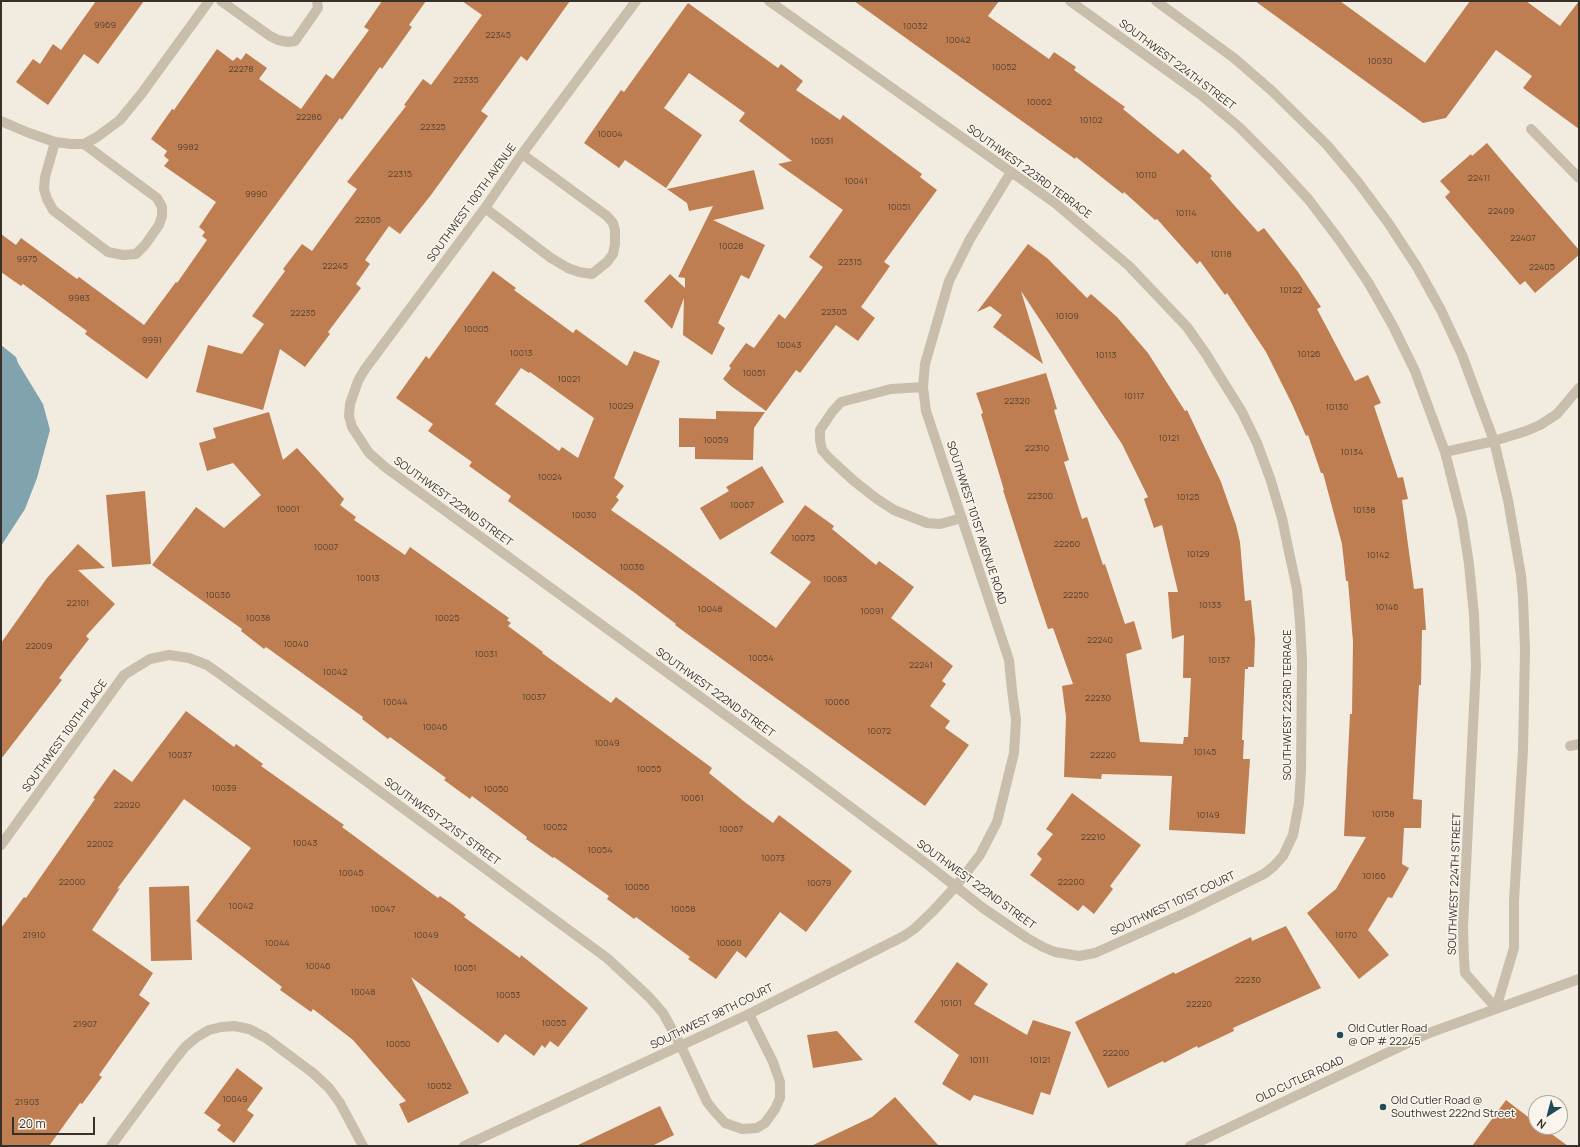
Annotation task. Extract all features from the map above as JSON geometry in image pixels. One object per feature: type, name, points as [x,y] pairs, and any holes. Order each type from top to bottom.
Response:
[{"type":"street","points":[[2,124],[55,142],[84,144],[97,137],[120,120],[142,93],[209,1]]},
{"type":"street","points":[[221,1],[270,36],[278,40],[288,42],[296,41],[318,8],[317,1]]},
{"type":"street","name":"SOUTHWEST 100TH AVENUE","points":[[352,427],[349,416],[350,404],[353,392],[361,375],[401,319],[485,208],[522,154],[636,1]]},
{"type":"street","name":"SOUTHWEST 223RD TERRACE","points":[[769,1],[1055,203],[1100,240],[1129,266],[1187,327],[1224,380],[1242,412],[1259,450],[1282,518],[1297,589],[1302,661],[1301,771],[1296,822],[1293,835],[1283,856],[1274,866]]},
{"type":"street","name":"SOUTHWEST 224TH STREET","points":[[1070,1],[1201,95],[1254,142],[1309,200],[1340,241],[1368,282],[1393,326],[1415,370],[1445,452],[1466,541],[1475,622],[1476,666],[1463,926],[1464,959],[1465,973],[1496,1008]]},
{"type":"street","points":[[1156,1],[1234,58],[1272,91],[1327,145],[1358,182],[1389,224],[1417,267],[1441,310],[1462,355],[1494,441],[1508,500],[1521,575],[1525,650],[1522,750],[1514,901],[1514,948],[1496,1008]]},
{"type":"street","points":[[1531,130],[1579,178]]},
{"type":"street","points":[[55,142],[45,177],[44,189],[47,200],[53,210],[108,252],[123,255],[136,254],[145,245],[159,225],[162,216],[162,207],[157,198],[84,144]]},
{"type":"street","points":[[485,208],[551,258],[568,268],[579,272],[592,274],[607,262],[613,254],[615,230],[613,223],[607,216],[522,154]]},
{"type":"street","name":"SOUTHWEST 101ST AVENUE ROAD","points":[[956,886],[980,855],[996,822],[1014,753],[1016,720],[1009,660],[926,410],[922,387],[925,364],[949,282],[970,239],[1011,172]]},
{"type":"street","points":[[922,387],[891,389],[841,402],[820,430],[822,450],[854,481],[894,510],[927,523],[940,524],[962,518]]},
{"type":"street","points":[[1445,452],[1494,441],[1526,431],[1549,420],[1565,405],[1579,388]]},
{"type":"street","name":"SOUTHWEST 222ND STREET","points":[[352,427],[369,453],[385,467],[614,633],[956,886],[983,908],[1027,938],[1055,952],[1079,956]]},
{"type":"street","name":"SOUTHWEST 100TH PLACE","points":[[1,845],[124,675],[141,664],[162,656]]},
{"type":"street","name":"SOUTHWEST 221ST STREET","points":[[162,656],[179,656],[189,658],[207,666],[224,677],[607,958],[649,997],[663,1013],[681,1046],[706,1102],[725,1123],[742,1129],[757,1128],[765,1123],[775,1109],[780,1098],[780,1082],[774,1062],[749,1014]]},
{"type":"street","name":"SOUTHWEST 101ST COURT","points":[[1079,956],[1095,953],[1124,941],[1251,880],[1274,866]]},
{"type":"street","name":"SOUTHWEST 98TH COURT","points":[[464,1146],[749,1014],[904,936],[929,915],[956,886]]},
{"type":"street","name":"OLD CUTLER ROAD","points":[[1190,1146],[1429,1033],[1579,979]]},
{"type":"street","points":[[112,1146],[185,1047],[210,1030],[234,1026],[249,1030],[266,1038],[290,1055],[328,1088],[340,1103],[363,1146]]},
{"type":"water","points":[[1,345],[16,357],[18,363],[43,404],[50,430],[37,478],[25,509],[1,546]]},
{"type":"building","points":[[96,1],[144,1],[98,64],[84,54],[48,105],[16,82],[33,59],[40,64],[53,44],[61,50]]},
{"type":"building","points":[[382,1],[426,1],[409,25],[412,27],[382,69],[380,67],[342,120],[340,118],[147,379],[85,334],[87,331],[23,284],[21,286],[1,272],[1,234],[16,245],[21,238],[77,279],[79,277],[144,325],[176,282],[177,283],[207,240],[202,236],[205,232],[199,227],[216,202],[164,166],[169,160],[164,156],[167,151],[151,139],[172,109],[174,110],[217,49],[233,61],[237,57],[241,60],[246,53],[267,68],[259,79],[301,109],[326,74],[333,79],[369,30],[364,27]]},
{"type":"building","points":[[462,1],[570,1],[527,61],[521,56],[481,111],[488,116],[431,195],[400,234],[389,226],[365,260],[370,264],[356,284],[361,288],[328,332],[330,334],[305,367],[280,349],[263,410],[196,392],[208,345],[242,354],[264,324],[252,316],[285,271],[283,269],[302,244],[312,251],[357,189],[347,182],[406,106],[404,105],[423,79],[431,85],[482,15]]},
{"type":"building","points":[[854,1],[999,1],[988,16],[1049,59],[1054,52],[1076,67],[1074,70],[1125,107],[1123,109],[1178,154],[1183,149],[1212,176],[1210,178],[1258,232],[1264,228],[1298,272],[1321,307],[1317,309],[1355,381],[1368,375],[1381,403],[1374,406],[1398,478],[1403,477],[1408,499],[1402,500],[1414,589],[1423,588],[1426,630],[1422,630],[1421,685],[1419,685],[1413,799],[1422,800],[1421,828],[1404,828],[1402,864],[1409,868],[1392,898],[1388,897],[1368,930],[1389,955],[1359,979],[1307,913],[1336,889],[1366,837],[1344,836],[1350,714],[1352,714],[1353,642],[1348,581],[1346,581],[1342,544],[1323,473],[1321,473],[1308,435],[1306,436],[1266,352],[1227,293],[1225,295],[1200,261],[1197,264],[1157,219],[1155,220],[1124,192],[1123,194],[1076,157],[1075,159]]},
{"type":"building","points":[[1255,1],[1340,1],[1425,63],[1470,1],[1526,1],[1560,26],[1579,1],[1579,129],[1523,88],[1532,76],[1496,50],[1446,118],[1423,123]]},
{"type":"building","points":[[688,3],[778,68],[781,64],[803,81],[796,90],[840,120],[843,115],[922,174],[920,177],[937,190],[884,262],[890,266],[861,307],[875,318],[858,341],[836,325],[800,373],[796,370],[766,411],[723,379],[731,368],[729,366],[746,343],[754,348],[779,314],[785,319],[823,267],[809,257],[843,210],[778,164],[792,161],[739,121],[745,113],[689,73],[664,108],[702,135],[666,188],[625,160],[619,168],[584,143],[621,90],[624,92]]},
{"type":"building","points":[[1487,143],[1579,250],[1579,255],[1535,293],[1525,281],[1520,285],[1445,197],[1450,192],[1440,181],[1471,154],[1472,156]]},
{"type":"building","points":[[754,170],[764,209],[713,220],[765,245],[749,279],[741,275],[718,323],[725,328],[712,355],[683,335],[684,298],[672,329],[644,301],[670,274],[685,288],[685,278],[678,277],[713,206],[689,211],[687,203],[667,189]]},
{"type":"building","points":[[1028,244],[1047,258],[1087,298],[1091,294],[1117,317],[1148,353],[1185,411],[1187,410],[1221,482],[1236,525],[1240,542],[1245,601],[1251,600],[1255,639],[1254,667],[1248,667],[1248,669],[1245,669],[1242,740],[1244,740],[1243,759],[1250,759],[1245,834],[1169,830],[1172,776],[1102,774],[1101,779],[1064,777],[1066,717],[1062,686],[1073,684],[1053,628],[1048,629],[1034,587],[1003,490],[981,414],[983,413],[976,393],[1046,373],[1057,409],[1054,410],[1069,460],[1064,462],[1082,519],[1087,517],[1103,565],[1105,564],[1125,624],[1134,621],[1142,649],[1126,654],[1140,742],[1183,744],[1184,737],[1188,737],[1191,678],[1183,678],[1184,635],[1172,639],[1168,592],[1178,592],[1162,525],[1154,528],[1144,499],[1148,497],[1122,444],[1021,291],[1043,364],[993,327],[1002,315],[990,306],[977,312]]},
{"type":"building","points":[[493,271],[516,288],[514,290],[573,333],[576,329],[627,366],[634,351],[660,361],[614,478],[624,486],[616,497],[619,500],[611,510],[776,628],[811,582],[770,553],[805,505],[834,526],[832,529],[876,565],[879,561],[914,587],[891,618],[953,666],[942,681],[946,684],[930,706],[950,721],[945,728],[969,745],[925,806],[675,625],[676,624],[635,593],[508,501],[511,496],[469,466],[472,462],[428,431],[433,424],[396,398],[426,356],[429,359]],"holes":[[[521,368],[529,373],[530,372],[594,418],[578,458],[562,447],[559,451],[495,404]]]},
{"type":"building","points":[[716,411],[765,412],[754,428],[753,460],[695,459],[695,447],[679,447],[679,418],[716,419]]},
{"type":"building","points":[[269,412],[283,460],[297,448],[344,499],[340,505],[356,517],[354,520],[405,555],[410,547],[509,618],[507,620],[511,623],[508,626],[543,652],[542,653],[611,703],[616,697],[712,768],[709,773],[773,823],[779,815],[852,871],[806,932],[780,912],[746,958],[737,951],[716,979],[688,959],[690,957],[636,917],[634,919],[607,899],[609,896],[526,839],[527,837],[472,796],[470,799],[444,780],[446,778],[390,737],[388,739],[362,719],[363,717],[266,647],[264,649],[241,631],[242,629],[152,565],[196,507],[224,528],[261,495],[233,463],[207,471],[199,443],[216,438],[213,428]]},
{"type":"building","points":[[762,466],[784,502],[720,540],[700,508],[729,491],[726,487]]},
{"type":"building","points":[[145,491],[151,564],[112,567],[106,495]]},
{"type":"building","points":[[78,544],[105,568],[78,570],[115,604],[86,636],[89,639],[59,678],[62,680],[1,759],[1,643],[47,578]]},
{"type":"building","points":[[186,711],[234,747],[236,744],[263,764],[261,766],[344,825],[342,827],[438,898],[440,896],[453,905],[466,915],[464,917],[520,958],[521,955],[588,1008],[558,1047],[550,1041],[545,1048],[542,1045],[534,1056],[505,1034],[498,1043],[411,977],[469,1093],[408,1123],[399,1104],[406,1101],[353,1040],[313,1009],[311,1012],[280,990],[282,987],[196,921],[251,848],[184,799],[117,889],[120,888],[92,930],[153,973],[139,995],[150,1003],[99,1075],[102,1077],[82,1104],[80,1103],[49,1146],[1,1146],[1,928],[24,897],[26,898],[95,799],[93,798],[114,769],[132,782]]},
{"type":"building","points":[[1072,793],[1141,845],[1110,886],[1113,889],[1094,914],[1083,905],[1078,911],[1030,875],[1042,859],[1037,854],[1053,834],[1046,829]]},
{"type":"building","points":[[189,886],[192,960],[151,961],[149,887]]},
{"type":"building","points":[[1286,926],[1321,988],[1233,1028],[1234,1031],[1198,1048],[1197,1046],[1164,1063],[1163,1061],[1108,1088],[1075,1022],[1174,972],[1175,974],[1251,937],[1252,941]]},
{"type":"building","points":[[957,962],[988,984],[974,1004],[1027,1035],[1033,1020],[1071,1032],[1050,1095],[1041,1092],[1033,1115],[974,1095],[970,1101],[942,1084],[959,1055],[914,1022]]},
{"type":"building","points":[[837,1031],[863,1060],[813,1068],[807,1035]]},
{"type":"building","points":[[237,1068],[263,1088],[247,1110],[254,1115],[234,1143],[217,1130],[221,1125],[204,1113]]},
{"type":"building","points":[[895,1097],[939,1146],[811,1146],[872,1117]]},
{"type":"building","points":[[1506,1100],[1528,1117],[1528,1135],[1553,1135],[1568,1146],[1472,1146]]},
{"type":"building","points":[[660,1106],[674,1135],[652,1146],[576,1146]]},
{"type":"place","name":"Old Cutler Road @ OP # 22245","points":[[1340,1035]]},
{"type":"place","name":"Old Cutler Road @ Southwest 222nd Street","points":[[1383,1107]]}]
